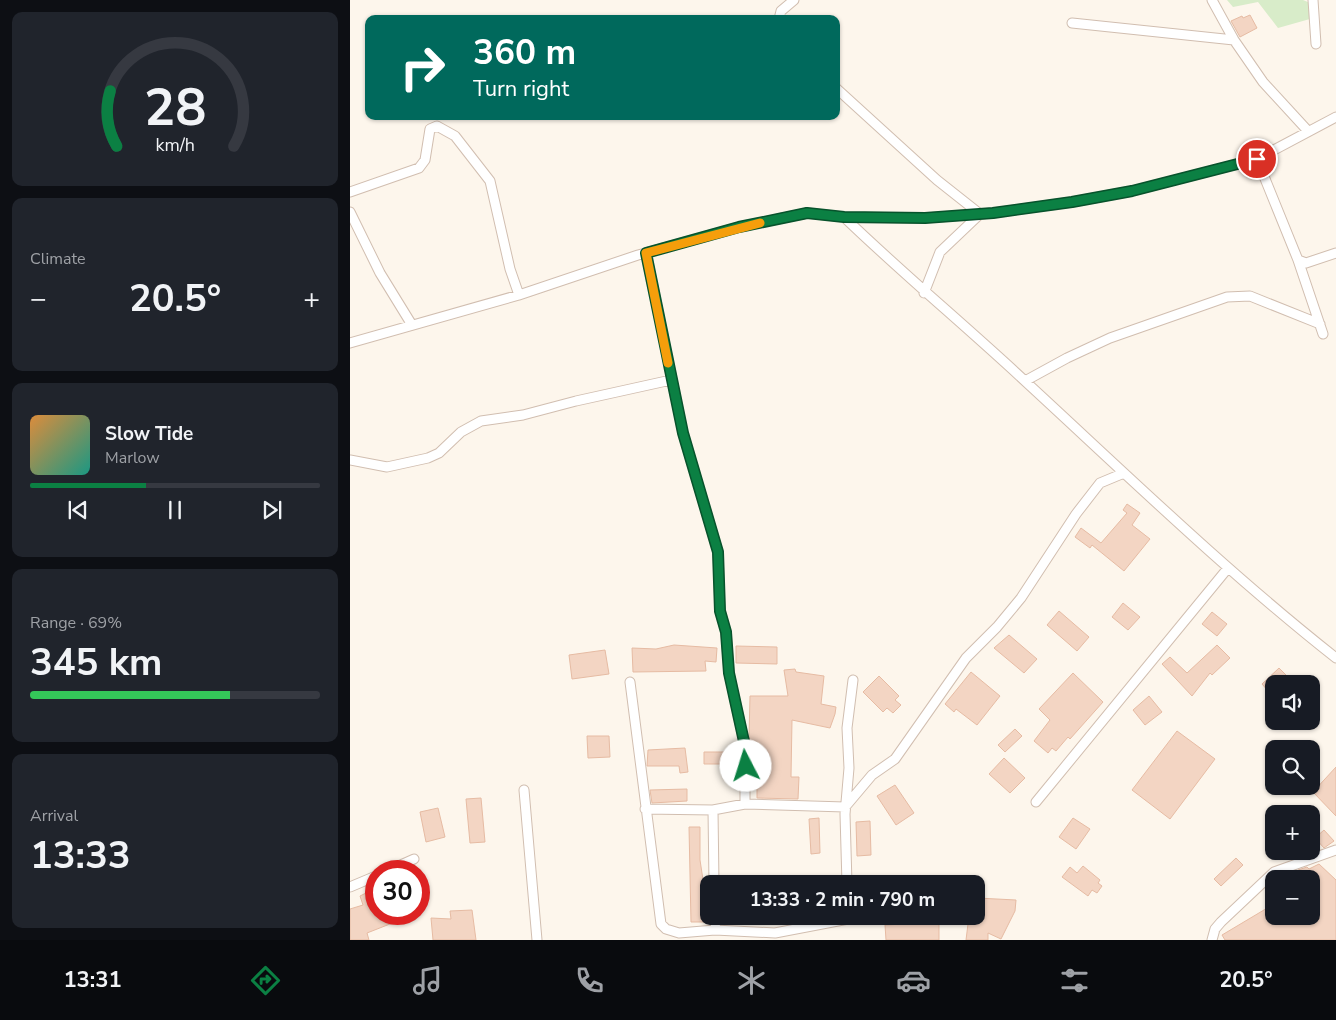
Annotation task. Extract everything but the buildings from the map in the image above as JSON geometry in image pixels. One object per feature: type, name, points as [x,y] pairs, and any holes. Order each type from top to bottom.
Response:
[{"type":"street","points":[[780,15],[781,11],[794,0]]},
{"type":"street","points":[[1212,0],[1234,40],[1263,82],[1308,131]]},
{"type":"street","points":[[1313,0],[1316,44]]},
{"type":"street","points":[[1072,23],[1234,40]]},
{"type":"street","points":[[840,92],[938,180],[980,214]]},
{"type":"street","points":[[350,342],[519,295],[646,253],[739,227],[807,213],[844,217],[925,218],[980,214],[1072,202],[1132,191],[1257,159],[1336,117]]},
{"type":"street","points":[[350,192],[419,168],[425,160],[430,129],[438,126],[444,129],[454,136],[490,181],[510,268],[519,295]]},
{"type":"street","points":[[1257,159],[1298,260],[1323,334]]},
{"type":"street","points":[[350,212],[380,273],[412,325]]},
{"type":"street","points":[[924,293],[940,252],[980,214]]},
{"type":"street","points":[[844,217],[924,293],[1025,381],[1228,568],[1336,658]]},
{"type":"street","points":[[646,253],[671,380],[694,477],[718,552],[720,611],[726,637],[729,673],[746,751],[745,804]]},
{"type":"street","points":[[1298,260],[1306,263],[1336,253]]},
{"type":"street","points":[[1025,381],[1066,358],[1110,338],[1227,297],[1250,296],[1320,324]]},
{"type":"street","points":[[350,460],[387,467],[428,458],[439,453],[461,432],[481,421],[524,415],[576,401],[671,380]]},
{"type":"street","points":[[845,807],[872,775],[894,759],[966,658],[997,627],[1021,598],[1076,514],[1100,483],[1124,473]]},
{"type":"street","points":[[1036,802],[1228,568]]},
{"type":"street","points":[[847,875],[845,807],[850,768],[846,728],[853,680]]},
{"type":"street","points":[[630,682],[661,924],[666,929],[679,933],[715,930],[775,937],[815,925]]},
{"type":"street","points":[[524,790],[537,940]]},
{"type":"street","points":[[645,809],[713,810],[745,804],[845,807]]},
{"type":"street","points":[[713,810],[714,875]]},
{"type":"street","points":[[1212,940],[1215,929],[1221,922],[1274,872],[1336,850]]},
{"type":"street","points":[[350,887],[365,881]]},
{"type":"street","points":[[715,925],[715,930]]},
{"type":"green space","points":[[1227,0],[1303,0],[1315,5],[1317,17],[1278,28],[1258,2],[1233,7]]},
{"type":"slow traffic","points":[[668,363],[656,294],[646,253],[760,223]]},
{"type":"route","points":[[746,766],[745,746],[729,673],[726,632],[720,611],[718,552],[694,477],[683,433],[671,380],[656,294],[646,253],[739,227],[807,213],[844,217],[925,218],[993,213],[1132,191],[1257,159]]}]
